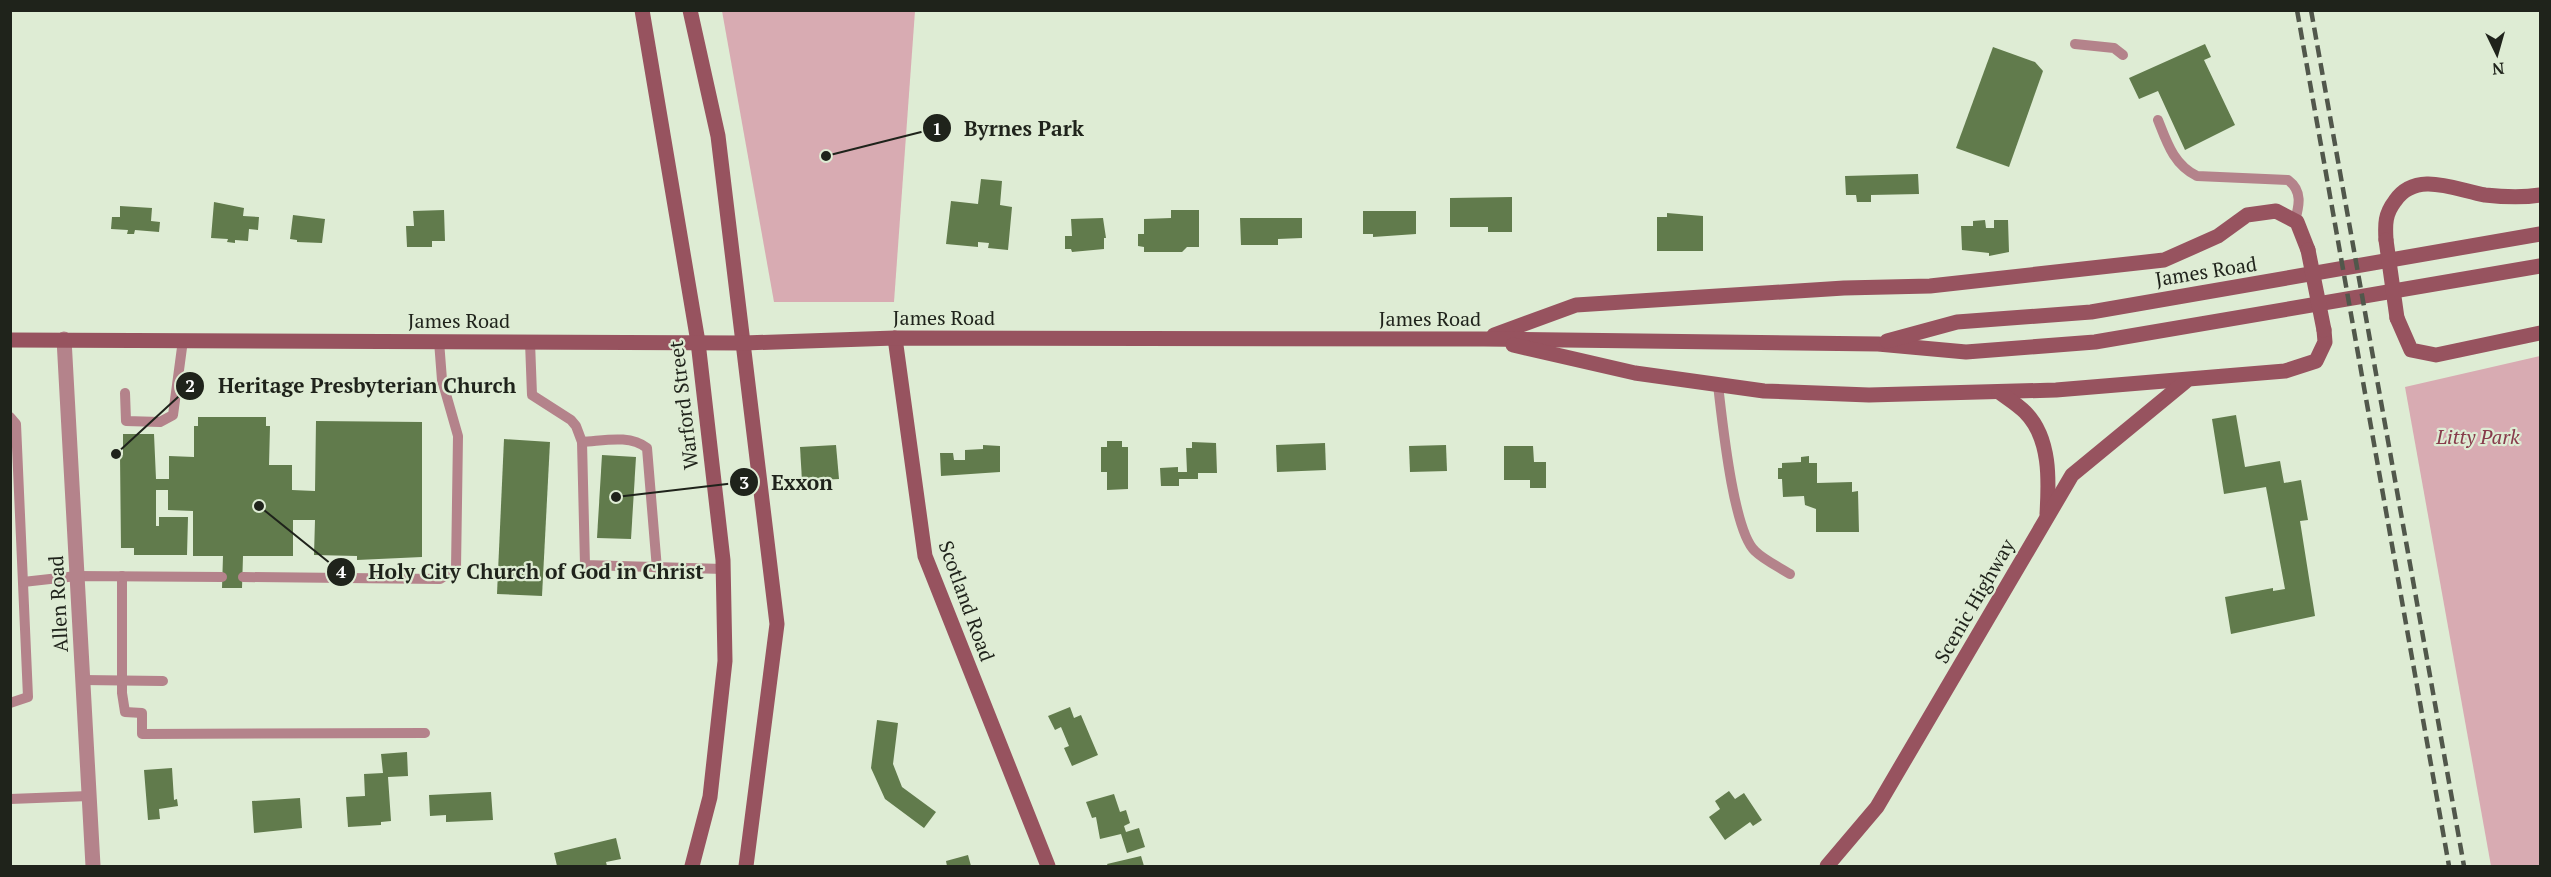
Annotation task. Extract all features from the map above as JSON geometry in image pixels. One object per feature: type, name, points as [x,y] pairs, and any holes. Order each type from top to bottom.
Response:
[{"type":"main road","name":"Warford Street","points":[[642,10],[698,342],[723,569],[725,661],[710,797],[692,867]]},
{"type":"main road","points":[[690,10],[718,136],[777,624],[746,867]]},
{"type":"main road","points":[[2541,195],[2508,197],[2420,184],[2404,190],[2389,209],[2385,221],[2397,318],[2411,350],[2436,355],[2541,333]]},
{"type":"main road","points":[[2276,211],[2295,221],[2308,250],[2325,342],[2316,362],[2285,371],[2185,382],[1999,392],[1869,395],[1764,392],[1635,373],[1484,339],[1576,305],[1844,288],[1930,286],[2164,260],[2218,236],[2247,215],[2276,211]]},
{"type":"main road","name":"James Road","points":[[1878,344],[1957,322],[2091,312],[2541,234]]},
{"type":"main road","name":"James Road","points":[[10,340],[744,343],[895,338],[1484,339],[1878,344],[1966,352],[2094,342],[2541,266]]},
{"type":"main road","name":"Scotland Road","points":[[895,338],[925,556],[1048,867]]},
{"type":"main road","name":"Scenic Highway","points":[[1827,867],[1877,807],[2072,475],[2185,382]]},
{"type":"main road","points":[[1999,392],[2026,413],[2043,445],[2050,475],[2047,517]]},
{"type":"street","name":"Allen Road","points":[[64,339],[93,867]]},
{"type":"lane","points":[[2075,44],[2114,48],[2123,55]]},
{"type":"lane","points":[[2158,120],[2171,152],[2185,171],[2197,176],[2288,180],[2295,185],[2300,200],[2295,221]]},
{"type":"lane","points":[[125,393],[126,421],[160,422],[173,415],[183,340]]},
{"type":"lane","points":[[243,577],[440,579],[456,569],[458,436],[442,380],[439,341]]},
{"type":"lane","points":[[530,342],[532,395],[571,420],[582,442],[585,565],[723,569]]},
{"type":"lane","points":[[1718,385],[1727,458],[1739,519],[1753,550],[1790,574]]},
{"type":"lane","points":[[10,417],[16,424],[28,697],[10,703]]},
{"type":"lane","points":[[582,442],[630,440],[638,441],[647,448],[657,568]]},
{"type":"lane","points":[[23,582],[77,576],[222,577]]},
{"type":"lane","points":[[122,576],[122,680],[125,712],[142,713],[142,734],[424,733]]},
{"type":"lane","points":[[83,680],[163,681]]},
{"type":"lane","points":[[10,799],[89,796]]},
{"type":"green space","points":[[722,11],[915,11],[894,302],[774,302]]},
{"type":"green space","name":"Litty Park","points":[[2540,356],[2540,866],[2491,866],[2405,387]]},
{"type":"building","points":[[2205,44],[2211,57],[2204,60],[2235,125],[2185,150],[2158,91],[2139,99],[2129,78]]},
{"type":"building","points":[[1993,47],[2035,62],[2043,71],[2009,167],[1956,148]]},
{"type":"building","points":[[1918,174],[1919,194],[1871,195],[1871,202],[1857,202],[1856,195],[1846,195],[1845,176]]},
{"type":"building","points":[[981,179],[1002,181],[1000,205],[1012,207],[1008,250],[988,248],[989,243],[978,242],[978,247],[946,244],[951,201],[978,204]]},
{"type":"building","points":[[1512,197],[1512,232],[1488,232],[1488,227],[1450,227],[1450,198]]},
{"type":"building","points":[[214,202],[244,208],[243,216],[259,217],[258,230],[249,229],[248,241],[235,240],[235,243],[227,242],[228,239],[211,238]]},
{"type":"building","points":[[120,206],[152,208],[151,221],[160,222],[159,232],[135,230],[134,234],[127,234],[128,230],[111,229],[112,217],[120,217]]},
{"type":"building","points":[[444,210],[445,241],[432,241],[432,247],[407,247],[406,226],[414,226],[413,211]]},
{"type":"building","points":[[1171,210],[1199,210],[1199,247],[1187,247],[1182,252],[1144,252],[1144,247],[1138,246],[1138,234],[1144,234],[1144,219],[1171,218]]},
{"type":"building","points":[[1363,211],[1416,211],[1416,234],[1373,237],[1373,234],[1363,234]]},
{"type":"building","points":[[1667,213],[1703,216],[1703,251],[1657,251],[1657,217],[1667,217]]},
{"type":"building","points":[[293,215],[325,219],[322,243],[297,242],[297,240],[290,239]]},
{"type":"building","points":[[1103,218],[1106,238],[1104,238],[1104,249],[1072,252],[1071,249],[1065,249],[1065,236],[1072,236],[1071,219]]},
{"type":"building","points":[[1240,218],[1302,218],[1302,238],[1278,239],[1278,245],[1241,245]]},
{"type":"building","points":[[1985,220],[1986,228],[1994,228],[1994,220],[2008,220],[2009,252],[1989,256],[1989,253],[1962,250],[1961,226],[1973,226],[1973,221]]},
{"type":"building","points":[[2236,415],[2245,467],[2280,461],[2284,483],[2301,480],[2308,520],[2300,521],[2315,616],[2231,634],[2225,597],[2273,588],[2273,591],[2285,589],[2266,487],[2224,494],[2212,419]]},
{"type":"building","points":[[198,417],[266,417],[266,426],[270,426],[269,465],[292,465],[292,490],[315,491],[316,421],[422,422],[422,557],[357,560],[357,556],[314,555],[315,520],[293,520],[293,556],[243,556],[242,588],[222,588],[223,556],[193,556],[193,511],[168,510],[168,490],[156,490],[156,526],[159,526],[159,517],[188,517],[187,555],[134,555],[134,548],[121,548],[120,455],[123,455],[123,434],[154,434],[156,479],[169,479],[169,456],[194,457],[194,426],[198,426]]},
{"type":"building","points":[[504,439],[550,442],[542,596],[497,594]]},
{"type":"building","points":[[1107,441],[1122,441],[1122,447],[1128,447],[1128,489],[1107,490],[1107,472],[1101,472],[1101,447],[1107,447]]},
{"type":"building","points":[[1192,442],[1216,443],[1217,473],[1198,473],[1198,479],[1179,479],[1179,486],[1161,486],[1160,468],[1178,467],[1178,472],[1187,472],[1186,448],[1192,448]]},
{"type":"building","points":[[1325,443],[1326,470],[1277,472],[1276,445]]},
{"type":"building","points":[[836,445],[839,479],[802,481],[800,447]]},
{"type":"building","points":[[983,445],[1000,446],[1000,472],[941,476],[940,453],[953,453],[954,460],[965,460],[965,450],[983,449]]},
{"type":"building","points":[[1446,445],[1447,471],[1410,472],[1409,446]]},
{"type":"building","points":[[1504,446],[1533,446],[1534,462],[1546,462],[1546,488],[1530,488],[1530,480],[1504,480]]},
{"type":"building","points":[[602,455],[636,457],[631,539],[597,538]]},
{"type":"building","points":[[1809,456],[1809,463],[1817,463],[1817,483],[1852,482],[1852,492],[1858,491],[1859,532],[1816,532],[1816,509],[1805,505],[1804,496],[1783,497],[1782,479],[1778,479],[1778,468],[1782,468],[1782,463],[1801,462],[1801,457]]},
{"type":"building","points":[[1070,707],[1074,718],[1081,715],[1098,755],[1072,766],[1064,748],[1069,746],[1061,727],[1055,730],[1048,716]]},
{"type":"building","points":[[877,720],[898,723],[893,764],[902,787],[936,812],[924,828],[885,799],[871,768]]},
{"type":"building","points":[[407,752],[408,776],[388,777],[391,821],[381,822],[381,825],[348,827],[346,797],[365,796],[364,774],[383,773],[381,754]]},
{"type":"building","points":[[172,768],[174,800],[177,799],[178,806],[159,809],[160,819],[148,820],[144,770]]},
{"type":"building","points":[[1729,791],[1735,799],[1744,793],[1762,820],[1753,826],[1750,822],[1725,840],[1709,817],[1720,809],[1715,801]]},
{"type":"building","points":[[491,792],[493,820],[446,822],[446,815],[430,816],[429,795]]},
{"type":"building","points":[[1114,794],[1120,812],[1126,810],[1130,823],[1124,826],[1126,832],[1139,828],[1145,847],[1127,853],[1121,834],[1100,839],[1096,817],[1092,818],[1086,802]]},
{"type":"building","points":[[300,798],[302,828],[254,833],[252,801]]},
{"type":"building","points":[[616,838],[621,859],[606,862],[607,866],[557,866],[554,853]]},
{"type":"building","points":[[968,855],[971,866],[947,866],[946,861]]},
{"type":"building","points":[[1141,856],[1144,866],[1108,866],[1107,864]]},
{"type":"railway","points":[[2297,10],[2449,866]]},
{"type":"railway","points":[[2311,10],[2464,866]]},
{"type":"place","name":"Byrnes Park","points":[[826,156]]},
{"type":"place","name":"Heritage Presbyterian Church","points":[[116,454]]},
{"type":"place","name":"Exxon","points":[[616,497]]},
{"type":"place","name":"Holy City Church of God in Christ","points":[[259,506]]}]
